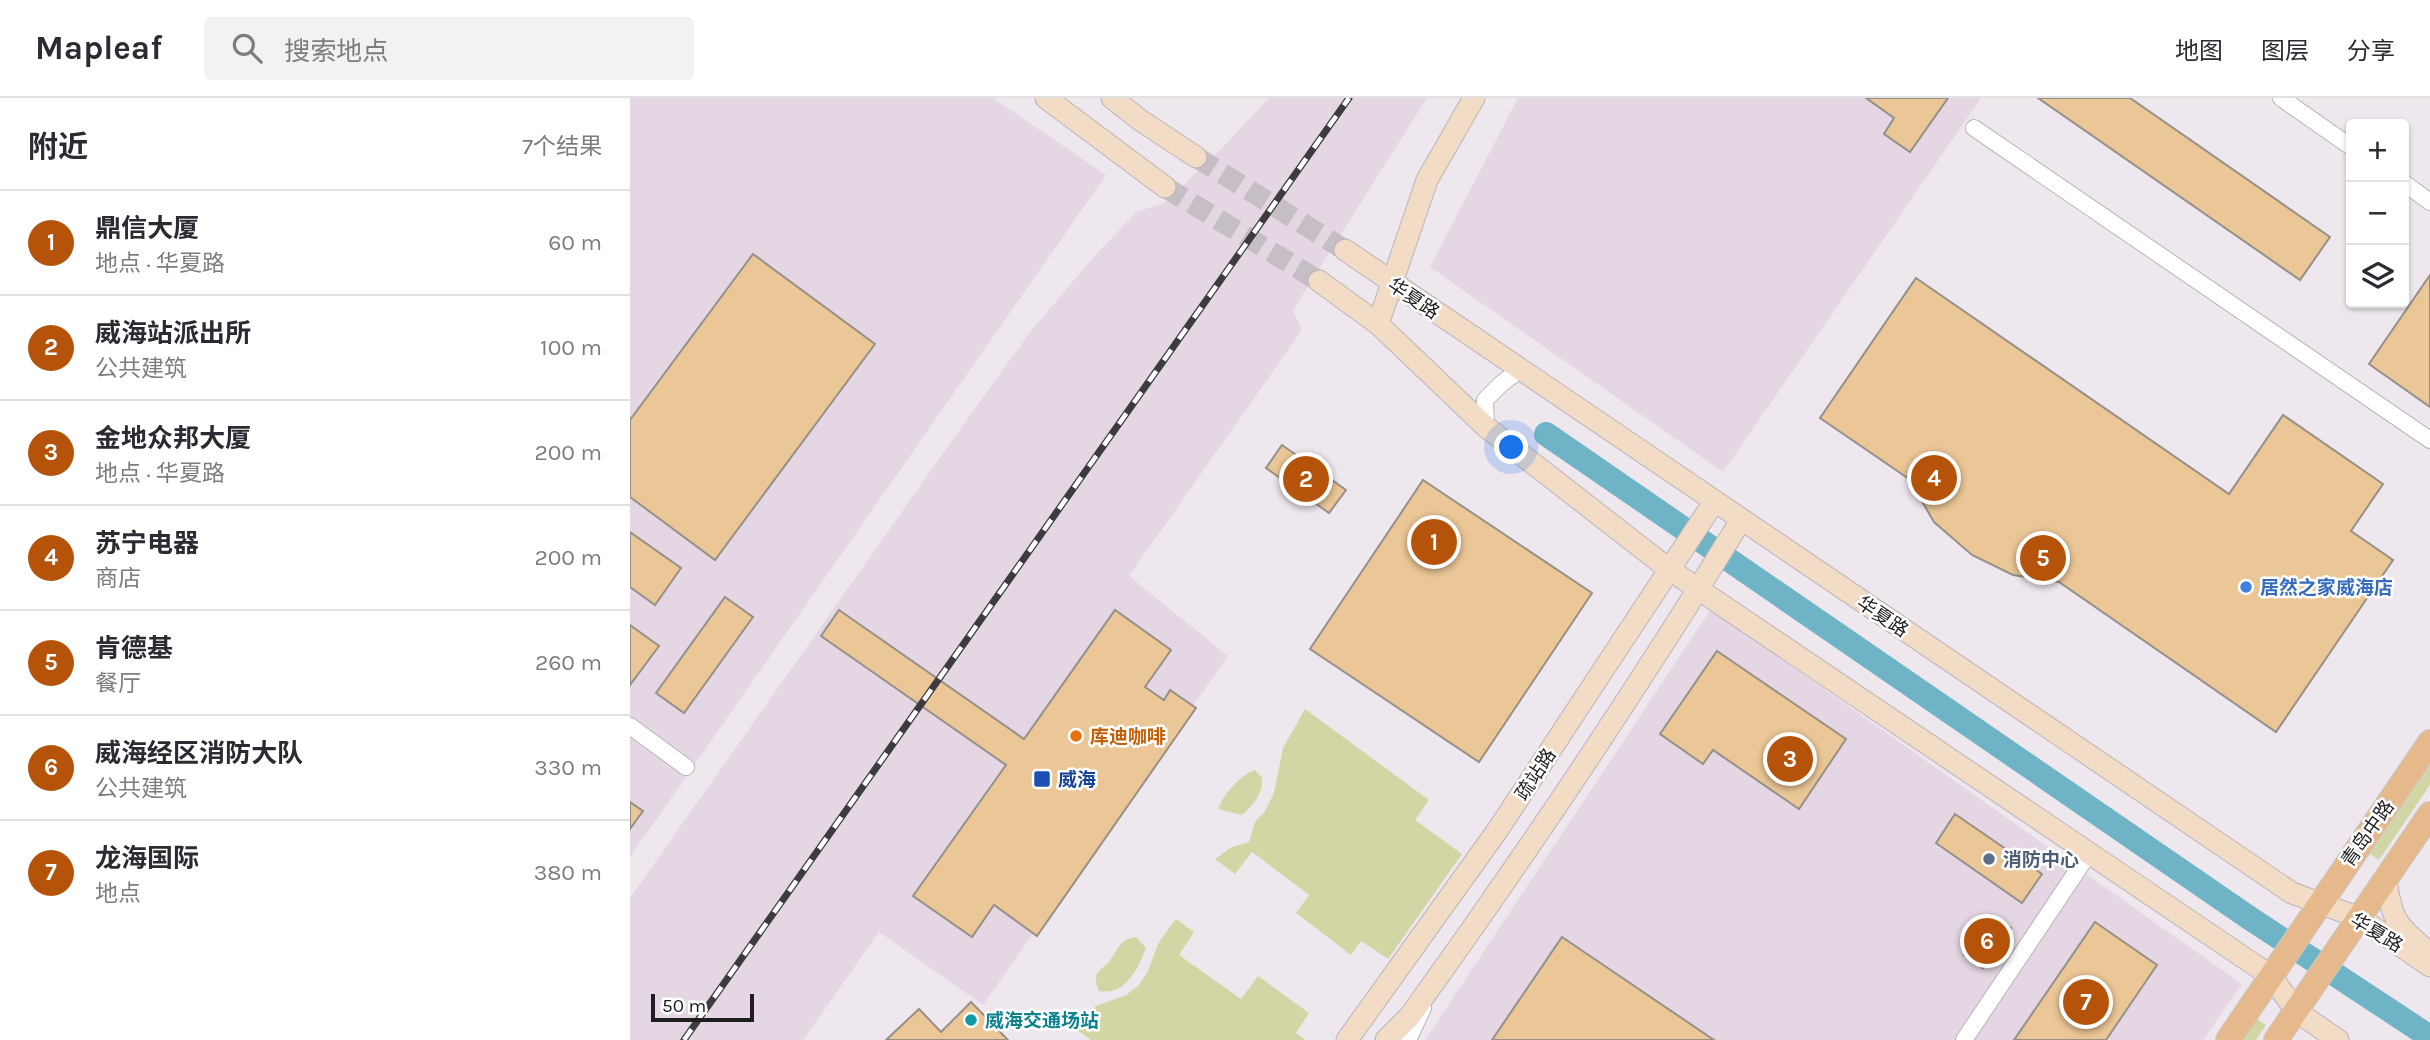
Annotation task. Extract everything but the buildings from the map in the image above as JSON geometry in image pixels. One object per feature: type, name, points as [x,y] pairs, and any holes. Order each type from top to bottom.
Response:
[{"type":"main road","points":[[1046,98],[1165,187]]},
{"type":"main road","points":[[1112,98],[1196,157]]},
{"type":"main road","points":[[1130,98],[1140,120]]},
{"type":"main road","points":[[1378,324],[1427,180],[1474,98]]},
{"type":"main road","name":"华夏路","points":[[1345,250],[1390,283],[1521,369],[1711,507],[2292,893],[2313,914],[2360,918],[2430,965]]},
{"type":"main road","points":[[1319,281],[1378,324],[1486,427],[1673,565],[2089,853],[2277,967],[2296,1011],[2338,1040]]},
{"type":"main road","name":"疏站路","points":[[1347,1040],[1497,831],[1711,507]]},
{"type":"main road","name":"疏站路","points":[[1386,1040],[1410,1016],[1531,841],[1738,525]]},
{"type":"main road","name":"青岛中路","points":[[2277,967],[2430,742]]},
{"type":"main road","points":[[2276,1040],[2430,814]]},
{"type":"main road","points":[[2386,879],[2389,906],[2395,918],[2416,942],[2430,953]]},
{"type":"main road","points":[[2228,1040],[2277,967]]},
{"type":"street","points":[[2281,98],[2346,144]]},
{"type":"street","points":[[1974,128],[2430,440]]},
{"type":"street","points":[[2409,187],[2430,202]]},
{"type":"street","points":[[1486,427],[1485,400],[1521,369]]},
{"type":"street","points":[[630,726],[686,767]]},
{"type":"street","points":[[1964,1040],[2089,853]]},
{"type":"street","points":[[1408,1040],[1438,977]]},
{"type":"shaded area","points":[[630,98],[993,98],[1106,175],[630,857]]},
{"type":"shaded area","points":[[1269,98],[1427,98],[1293,310],[1302,330],[1129,576],[1228,656],[983,1005],[879,932],[803,1040],[630,1040],[630,898],[1031,331],[1136,212],[1164,203],[1222,148]]},
{"type":"shaded area","points":[[1518,98],[1981,98],[1723,472],[1430,267]]},
{"type":"shaded area","points":[[1711,609],[2242,984],[2203,1040],[1425,1040]]},
{"type":"green space","points":[[1305,709],[1429,800],[1415,820],[1462,854],[1388,959],[1361,941],[1351,955],[1296,913],[1309,895],[1252,852],[1235,874],[1215,859],[1232,847],[1249,842],[1255,822],[1265,811],[1274,793],[1283,748]]},
{"type":"green space","points":[[2430,765],[2430,785],[2379,860],[2370,854]]},
{"type":"green space","points":[[1255,770],[1262,778],[1262,784],[1250,807],[1242,815],[1218,809],[1233,786]]},
{"type":"green space","points":[[1176,919],[1194,932],[1179,955],[1241,999],[1258,976],[1309,1013],[1296,1033],[1306,1040],[1091,1040],[1076,1029],[1096,1006],[1126,995],[1138,986],[1147,973],[1159,942]]},
{"type":"green space","points":[[1136,937],[1146,948],[1135,972],[1117,989],[1099,991],[1096,981],[1098,972],[1122,943]]},
{"type":"green space","points":[[2257,1019],[2266,1025],[2256,1040],[2243,1040]]},
{"type":"waterway","points":[[1546,434],[2248,917],[2430,1037]]},
{"type":"tunnel","points":[[1196,157],[1345,250]]},
{"type":"tunnel","points":[[1165,187],[1319,281]]},
{"type":"railway","points":[[684,1040],[1349,98]]},
{"type":"place","name":"苏宁电器","points":[[1934,478]]},
{"type":"place","name":"威海站派出所","points":[[1306,479]]},
{"type":"place","name":"鼎信大厦","points":[[1434,542]]},
{"type":"place","name":"肯德基","points":[[2043,558]]},
{"type":"place","name":"居然之家威海店","points":[[2246,587]]},
{"type":"place","name":"库迪咖啡","points":[[1076,736]]},
{"type":"place","name":"金地众邦大厦","points":[[1790,759]]},
{"type":"place","name":"威海","points":[[1042,779]]},
{"type":"place","name":"消防中心","points":[[1989,859]]},
{"type":"place","name":"威海经区消防大队","points":[[1987,941]]},
{"type":"place","name":"龙海国际","points":[[2086,1002]]},
{"type":"place","name":"威海交通场站","points":[[971,1020]]}]
